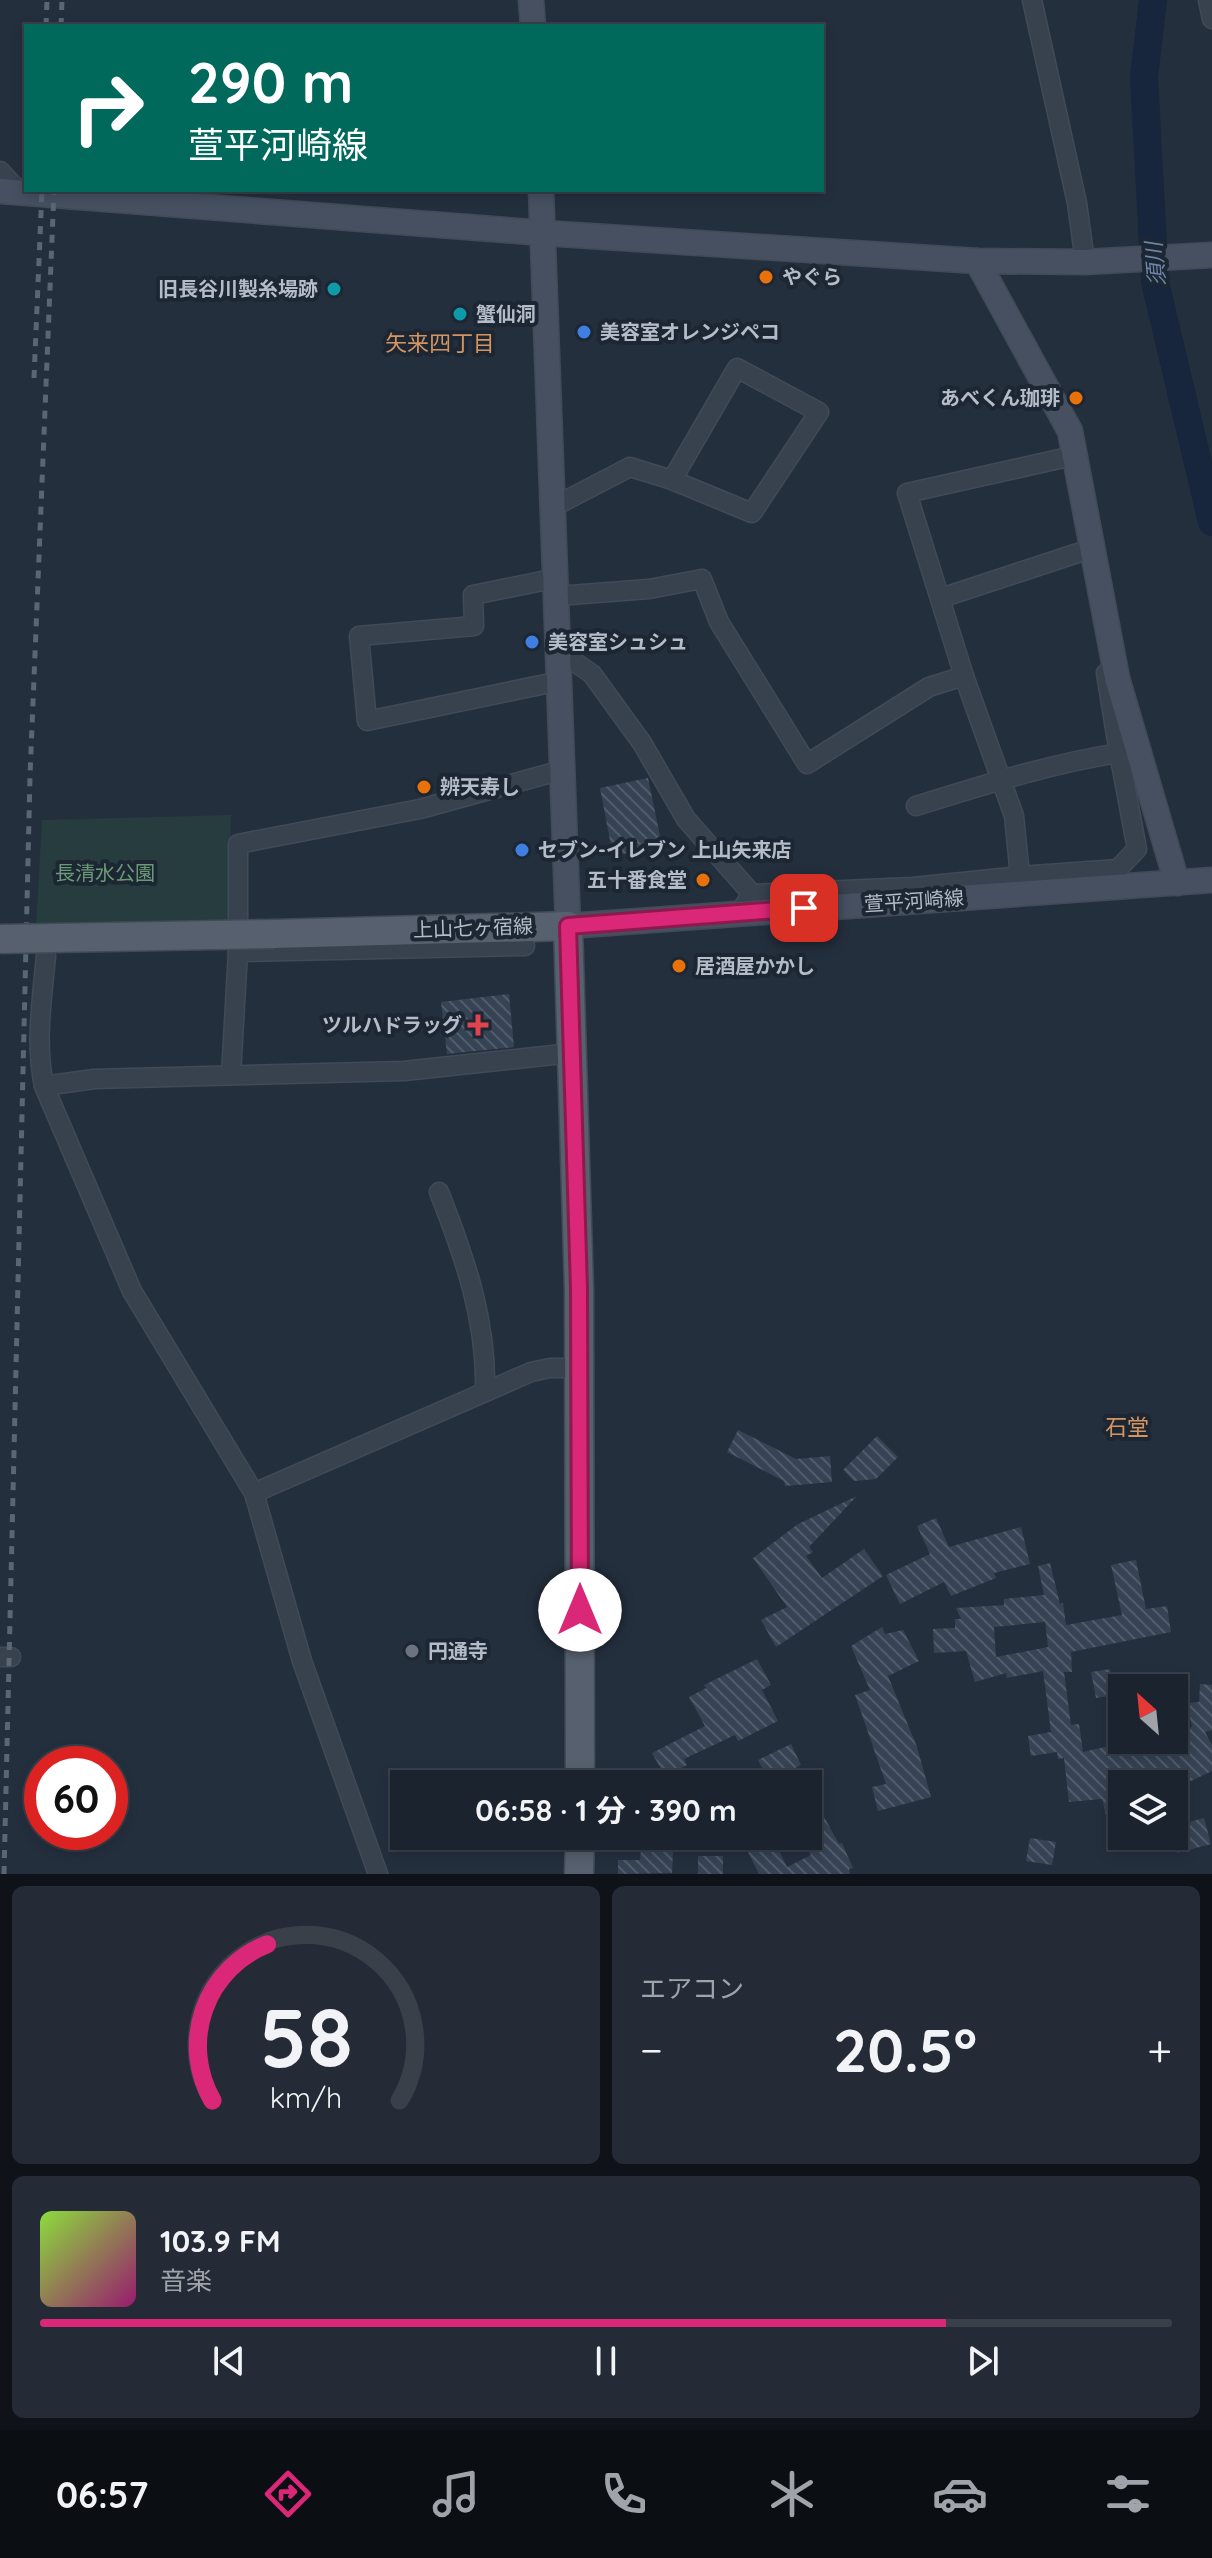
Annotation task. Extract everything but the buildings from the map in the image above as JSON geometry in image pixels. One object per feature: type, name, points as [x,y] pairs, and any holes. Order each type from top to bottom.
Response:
[{"type":"main road","name":"上山七ヶ宿線","points":[[0,939],[568,926]]},
{"type":"main road","points":[[568,926],[578,1368],[580,1770]]},
{"type":"main road","points":[[579,1874],[580,1850]]},
{"type":"street","points":[[531,0],[533,24]]},
{"type":"street","points":[[1032,0],[1077,203],[1085,262]]},
{"type":"street","points":[[1208,0],[1212,19]]},
{"type":"street","points":[[0,171],[10,191],[544,233],[977,261],[1085,262],[1210,255]]},
{"type":"street","points":[[541,192],[568,926]]},
{"type":"street","points":[[977,261],[1070,431],[1077,455],[1090,549],[1117,678],[1196,881]]},
{"type":"street","points":[[553,507],[630,467],[672,480],[752,513],[819,412],[737,368],[672,480]]},
{"type":"street","points":[[1020,876],[1014,816],[964,676],[907,493],[1077,455]]},
{"type":"street","points":[[941,598],[1090,549]]},
{"type":"street","points":[[560,681],[367,721],[359,636],[474,626],[473,595],[557,587],[649,589],[702,579],[709,588],[719,622],[807,764],[929,687],[964,676]]},
{"type":"street","points":[[559,651],[592,674],[642,743],[686,819],[744,904],[1118,869],[1137,849],[1101,649],[1103,615]]},
{"type":"street","points":[[916,806],[1065,761],[1119,753]]},
{"type":"street","points":[[231,1075],[238,952],[238,844],[420,809],[562,770]]},
{"type":"street","name":"萱平河崎線","points":[[568,926],[744,904],[1196,881]]},
{"type":"street","points":[[238,952],[525,946]]},
{"type":"street","points":[[46,956],[40,1018],[40,1067],[44,1086],[132,1291],[254,1493],[302,1661],[378,1874]]},
{"type":"street","points":[[44,1086],[94,1079],[404,1071],[572,1053]]},
{"type":"street","points":[[439,1192],[481,1322],[487,1352],[485,1392]]},
{"type":"street","points":[[254,1493],[531,1372],[578,1368]]},
{"type":"green space","name":"長清水公園","points":[[231,815],[229,925],[36,927],[42,820]]},
{"type":"waterway","name":"須川","points":[[1153,0],[1144,77],[1155,282],[1212,522]]},
{"type":"railway","points":[[46,24],[47,0]]},
{"type":"railway","points":[[61,24],[62,0]]},
{"type":"railway","points":[[34,378],[42,192]]},
{"type":"railway","points":[[4,1874],[30,776],[54,192]]},
{"type":"place","name":"やぐら","points":[[766,277]]},
{"type":"place","name":"旧長谷川製糸場跡","points":[[334,289]]},
{"type":"place","name":"蟹仙洞","points":[[460,314]]},
{"type":"place","name":"美容室オレンジペコ","points":[[584,332]]},
{"type":"place","name":"あべくん珈琲","points":[[1076,398]]},
{"type":"place","name":"美容室シュシュ","points":[[532,642]]},
{"type":"place","name":"辨天寿し","points":[[424,787]]},
{"type":"place","name":"セブン-イレブン 上山矢来店","points":[[522,850]]},
{"type":"place","name":"五十番食堂","points":[[703,880]]},
{"type":"place","name":"居酒屋かかし","points":[[679,966]]},
{"type":"place","name":"ツルハドラッグ","points":[[478,1025]]},
{"type":"place","name":"円通寺","points":[[412,1651]]},
{"type":"district","name":"矢来四丁目","points":[[440,343]]},
{"type":"district","name":"石堂","points":[[1127,1427]]},
{"type":"route","points":[[580,1610],[579,1289],[568,926],[804,908]]}]
